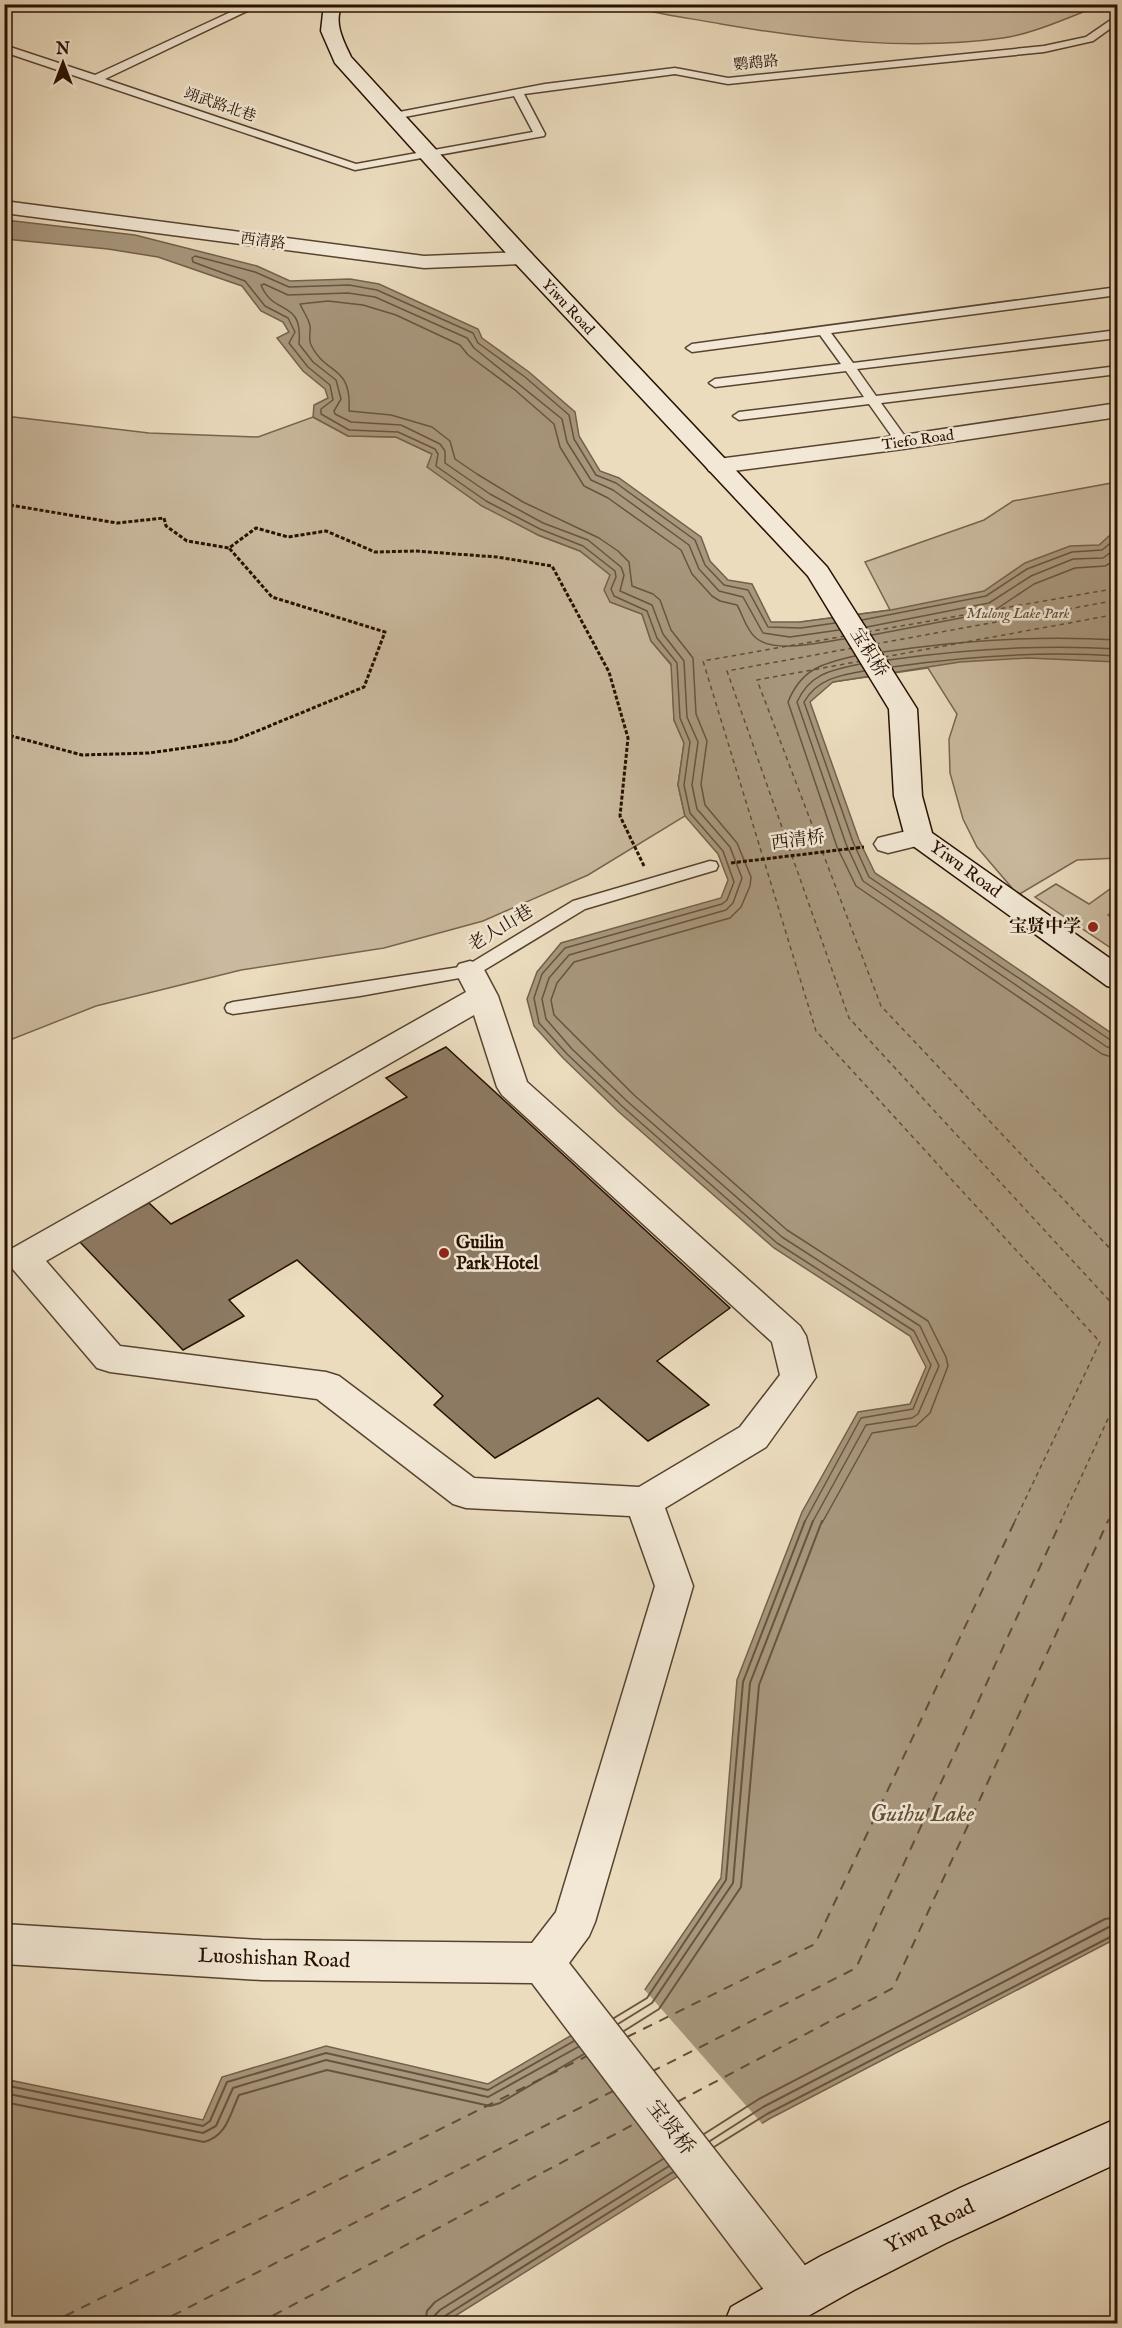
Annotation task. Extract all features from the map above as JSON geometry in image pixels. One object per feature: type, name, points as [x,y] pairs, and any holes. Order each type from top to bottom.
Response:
[{"type":"street","name":"Yiwu Road","points":[[334,4],[331,7],[330,31],[342,59],[523,258],[818,572],[833,596]]},
{"type":"street","name":"西清路","points":[[4,207],[424,262],[523,258]]},
{"type":"street","name":"Tiefo Road","points":[[718,466],[903,442],[1118,410]]},
{"type":"street","name":"宝积桥","points":[[833,596],[903,709]]},
{"type":"street","name":"Yiwu Road","points":[[903,709],[908,796],[920,837],[1118,979]]},
{"type":"street","points":[[888,844],[920,837]]},
{"type":"street","points":[[476,984],[513,1086],[788,1336],[798,1377],[753,1437],[644,1502],[466,1493],[326,1386],[110,1358],[23,1258],[476,984]]},
{"type":"street","points":[[543,1963],[574,1922],[674,1587],[644,1502]]},
{"type":"street","name":"Luoshishan Road","points":[[4,1944],[262,1960],[543,1963]]},
{"type":"street","name":"宝贤桥","points":[[543,1963],[797,2308]]},
{"type":"street","name":"Yiwu Road","points":[[748,2324],[797,2308],[945,2218],[1118,2140]]},
{"type":"lane","points":[[96,79],[257,4]]},
{"type":"lane","name":"鹦鹉路","points":[[394,116],[517,92],[675,71],[728,81],[1044,49],[1089,39],[1118,18]]},
{"type":"lane","name":"翊武路北巷","points":[[4,48],[355,167],[540,134],[517,92]]},
{"type":"lane","points":[[692,348],[1118,291]]},
{"type":"lane","points":[[823,330],[903,442]]},
{"type":"lane","points":[[715,383],[1118,334]]},
{"type":"lane","points":[[739,416],[1118,370]]},
{"type":"lane","name":"老人山巷","points":[[233,1008],[360,990],[476,984],[579,905],[711,866]]},
{"type":"path","points":[[4,504],[117,523],[164,518],[166,526],[187,541],[229,548],[272,597],[385,632],[364,687],[233,741],[149,753],[82,754],[4,734]]},
{"type":"path","points":[[229,548],[256,528],[288,537],[326,531],[375,552],[415,551],[497,557],[552,566],[609,672],[628,738],[620,816],[652,883]]},
{"type":"path","name":"西清桥","points":[[711,866],[888,844]]},
{"type":"green space","points":[[623,5],[1102,5],[1016,36],[968,42],[897,44],[791,35],[672,16]]},
{"type":"green space","points":[[5,416],[149,433],[258,437],[313,417],[348,436],[396,437],[432,454],[538,535],[580,551],[611,575],[610,602],[642,614],[651,641],[672,666],[674,720],[684,743],[678,785],[685,816],[588,875],[483,921],[384,948],[241,970],[96,1006],[5,1042]]},
{"type":"green space","name":"Mulong Lake Park","points":[[1117,482],[1117,858],[1077,860],[1018,895],[977,847],[963,819],[950,773],[949,739],[957,714],[928,668],[833,682],[800,622],[890,610],[865,562],[984,520],[1013,501]]},
{"type":"green space","points":[[1056,884],[1089,904],[1117,884],[1117,908],[1108,915],[1112,918],[1117,914],[1117,952],[1035,897]]},
{"type":"water","name":"Guihu Lake","points":[[5,220],[135,235],[257,266],[290,281],[350,279],[379,284],[478,329],[482,338],[529,372],[575,412],[579,436],[600,471],[619,478],[701,537],[710,561],[728,580],[752,584],[771,622],[800,622],[891,610],[984,591],[1025,563],[1070,546],[1099,545],[1117,529],[1117,662],[1028,658],[960,662],[833,682],[810,702],[859,840],[875,873],[1117,1037],[1117,1938],[769,2119],[444,2323],[5,2323],[4,2079],[203,2120],[222,2077],[326,2046],[488,2084],[642,1994],[721,1878],[737,1680],[802,1512],[858,1412],[910,1404],[926,1367],[910,1336],[774,1248],[619,1112],[563,1058],[534,1026],[527,999],[537,972],[561,943],[721,898],[728,880],[718,854],[685,816],[678,785],[684,743],[674,720],[671,664],[651,641],[642,614],[610,602],[604,590],[610,575],[580,551],[538,535],[482,506],[427,467],[432,454],[396,437],[348,436],[313,417],[314,405],[328,398],[325,389],[303,371],[277,338],[289,332],[283,322],[261,311],[242,286],[158,257],[108,249],[5,239]]},
{"type":"pier","points":[[643,1988],[764,2126],[691,2172],[584,2025]]},
{"type":"building","points":[[446,1047],[730,1308],[657,1361],[709,1405],[648,1441],[598,1398],[495,1458],[434,1405],[443,1396],[297,1260],[229,1300],[244,1316],[183,1350],[78,1240],[149,1203],[171,1224],[407,1097],[386,1078]]},
{"type":"ferry route","points":[[867,632],[1118,588]]},
{"type":"ferry route","points":[[875,644],[1118,600]]},
{"type":"ferry route","points":[[884,657],[1118,614]]},
{"type":"ferry route","points":[[845,636],[703,661],[816,1031],[1100,1342],[1014,1523]]},
{"type":"ferry route","points":[[853,648],[727,671],[849,1018],[1118,1310]]},
{"type":"ferry route","points":[[861,661],[757,680],[881,1006],[1118,1257]]},
{"type":"ferry route","points":[[1060,1523],[1118,1397]]},
{"type":"ferry route","points":[[1107,1523],[1118,1499]]},
{"type":"ferry route","points":[[627,2037],[815,1944],[1015,1521]]},
{"type":"ferry route","points":[[651,2072],[856,1968],[1061,1521]]},
{"type":"ferry route","points":[[677,2102],[893,1988],[1108,1521]]},
{"type":"ferry route","points":[[49,2324],[587,2056]]},
{"type":"ferry route","points":[[156,2324],[615,2090]]},
{"type":"ferry route","points":[[257,2324],[638,2122]]},
{"type":"place","name":"宝贤中学","points":[[1093,927]]},
{"type":"place","name":"Guilin Park Hotel","points":[[444,1253]]}]
